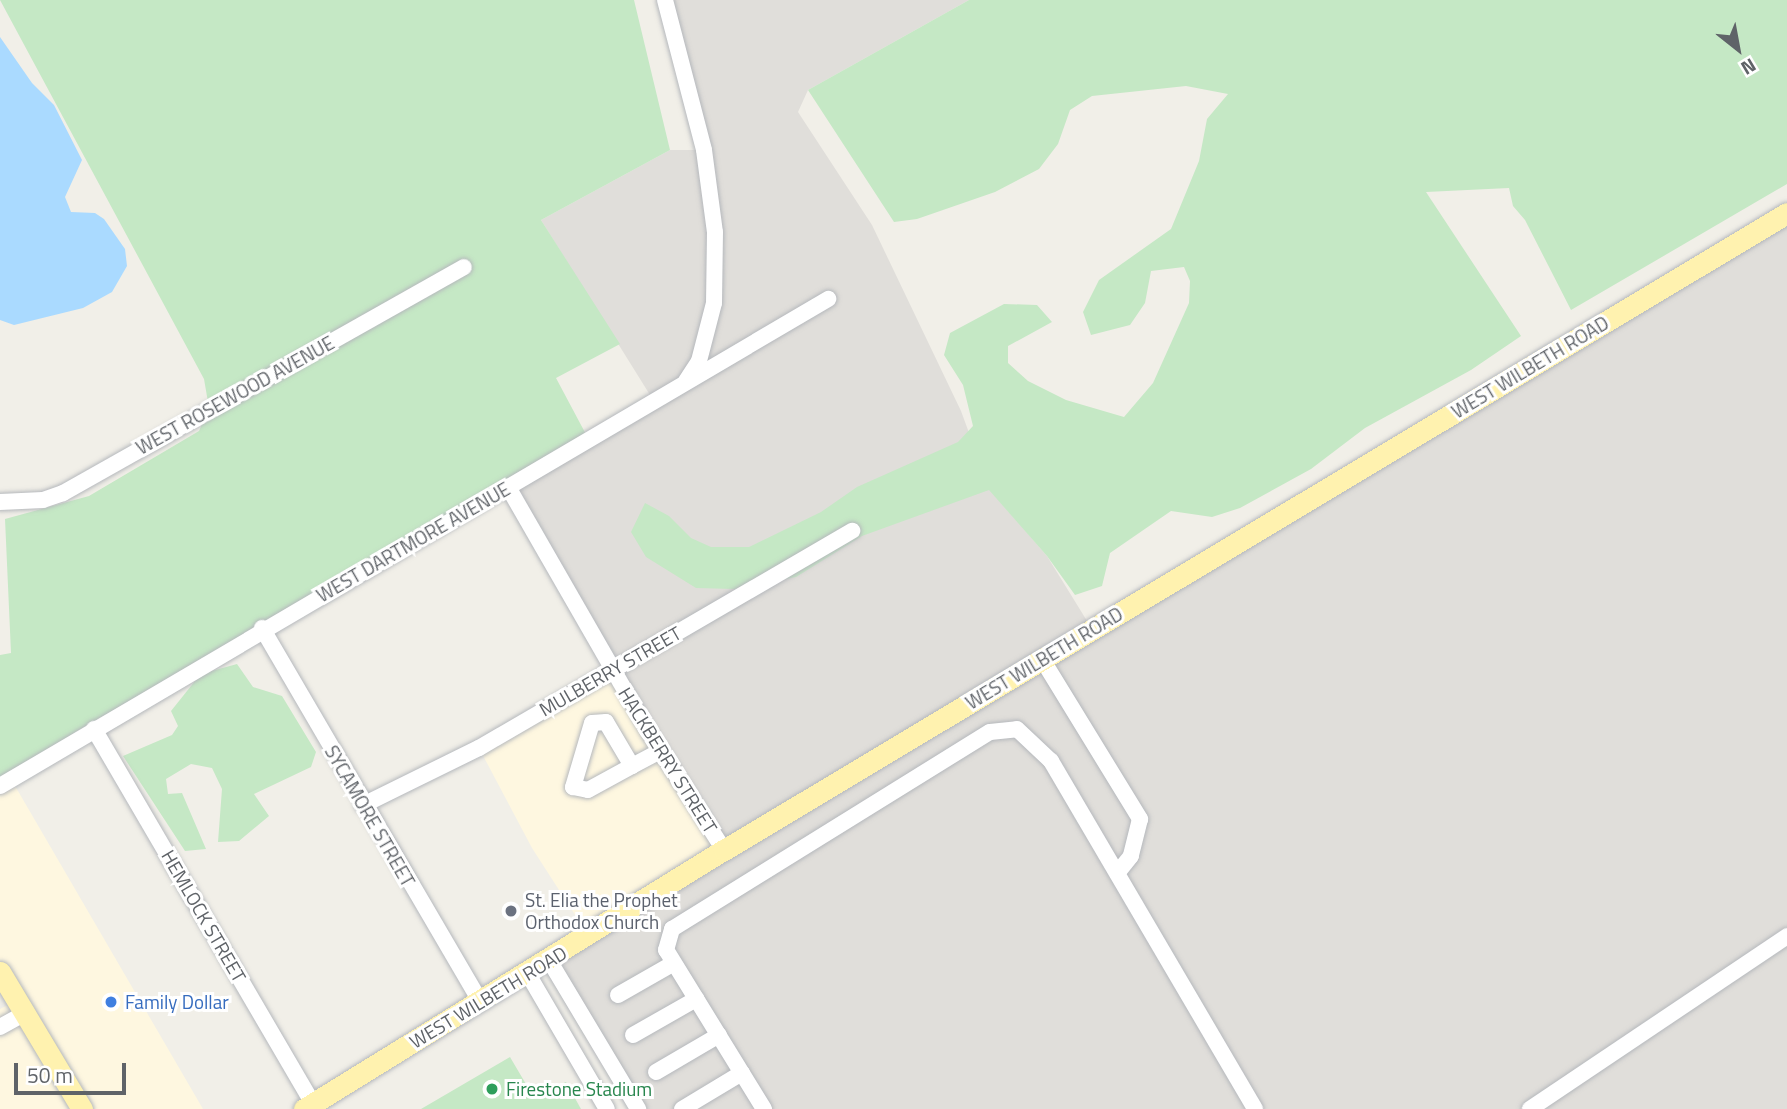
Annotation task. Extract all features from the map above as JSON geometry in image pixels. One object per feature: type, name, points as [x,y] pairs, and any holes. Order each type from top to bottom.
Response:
[{"type":"main road","name":"WEST WILBETH ROAD","points":[[309,1106],[528,974],[723,850],[1787,213]]},
{"type":"main road","points":[[0,972],[82,1109]]},
{"type":"street","points":[[664,0],[704,150],[716,259],[705,346],[694,370],[671,394]]},
{"type":"street","name":"WEST ROSEWOOD AVENUE","points":[[0,502],[43,500],[72,489],[464,267]]},
{"type":"street","name":"WEST DARTMORE AVENUE","points":[[0,786],[262,628],[671,394],[828,299]]},
{"type":"street","name":"HACKBERRY STREET","points":[[508,487],[660,751],[723,850]]},
{"type":"street","name":"MULBERRY STREET","points":[[363,805],[479,748],[852,531]]},
{"type":"street","name":"SYCAMORE STREET","points":[[262,628],[363,805],[480,1001]]},
{"type":"street","points":[[1042,659],[1140,819],[1131,856],[1117,873]]},
{"type":"street","name":"HEMLOCK STREET","points":[[94,729],[309,1106]]},
{"type":"street","points":[[764,1109],[666,950],[672,929],[990,732],[1017,729],[1035,743],[1051,761],[1255,1109]]},
{"type":"street","points":[[632,766],[660,751]]},
{"type":"street","points":[[1530,1109],[1787,936]]},
{"type":"street","points":[[549,960],[638,1109]]},
{"type":"street","points":[[618,996],[674,963]]},
{"type":"street","points":[[528,974],[607,1109]]},
{"type":"street","points":[[633,1035],[696,999]]},
{"type":"street","points":[[0,1027],[24,1013]]},
{"type":"street","points":[[656,1072],[719,1035]]},
{"type":"street","points":[[682,1109],[742,1073]]},
{"type":"shaded area","points":[[665,0],[969,0],[808,90],[798,112],[872,225],[961,411],[990,490],[1047,556],[1092,629],[724,850],[508,487],[655,403],[541,220],[670,150],[703,150]]},
{"type":"shaded area","points":[[1787,213],[1787,1109],[638,1109],[549,960]]},
{"type":"shaded area","points":[[612,669],[724,850],[588,935],[532,848],[479,748]]},
{"type":"shaded area","points":[[11,779],[203,1109],[0,1109],[0,1009],[17,1000],[0,972],[0,786]]},
{"type":"green space","points":[[0,0],[634,0],[670,150],[541,220],[620,344],[556,378],[589,440],[77,731],[0,780],[0,655],[11,653],[5,519],[89,496],[199,431],[209,408],[204,379]]},
{"type":"green space","points":[[969,0],[1787,0],[1787,184],[1571,310],[1525,220],[1513,206],[1509,188],[1426,192],[1521,336],[1471,370],[1365,428],[1311,469],[1240,508],[1212,517],[1171,511],[1110,553],[1102,586],[1075,595],[1047,556],[989,490],[862,536],[796,577],[734,589],[696,588],[646,557],[631,532],[645,503],[669,516],[691,538],[711,547],[749,547],[821,512],[857,487],[958,442],[973,426],[963,385],[944,355],[950,333],[1004,304],[1037,305],[1052,322],[1008,346],[1008,363],[1028,381],[1066,400],[1124,417],[1153,383],[1189,303],[1190,281],[1184,267],[1151,271],[1145,303],[1130,325],[1091,335],[1083,312],[1099,280],[1171,229],[1199,161],[1207,119],[1228,94],[1186,86],[1092,96],[1070,110],[1058,144],[1039,169],[995,192],[917,219],[894,222],[808,90]]},
{"type":"green space","points":[[237,664],[253,687],[282,696],[316,752],[311,767],[254,794],[269,816],[239,841],[218,842],[222,789],[212,768],[191,764],[166,779],[168,794],[182,793],[206,849],[185,851],[123,756],[172,735],[178,726],[171,711],[195,681],[208,672]]},
{"type":"green space","name":"Firestone Stadium","points":[[510,1057],[533,1096],[566,1082],[581,1109],[421,1109]]},
{"type":"water","points":[[0,37],[32,83],[54,105],[82,160],[65,197],[71,212],[95,213],[104,219],[125,249],[127,266],[112,292],[83,308],[14,325],[0,320]]},
{"type":"place","name":"St. Elia the Prophet Orthodox Church","points":[[511,911]]},
{"type":"place","name":"Family Dollar","points":[[111,1002]]},
{"type":"place","name":"Firestone Stadium","points":[[492,1089]]}]
